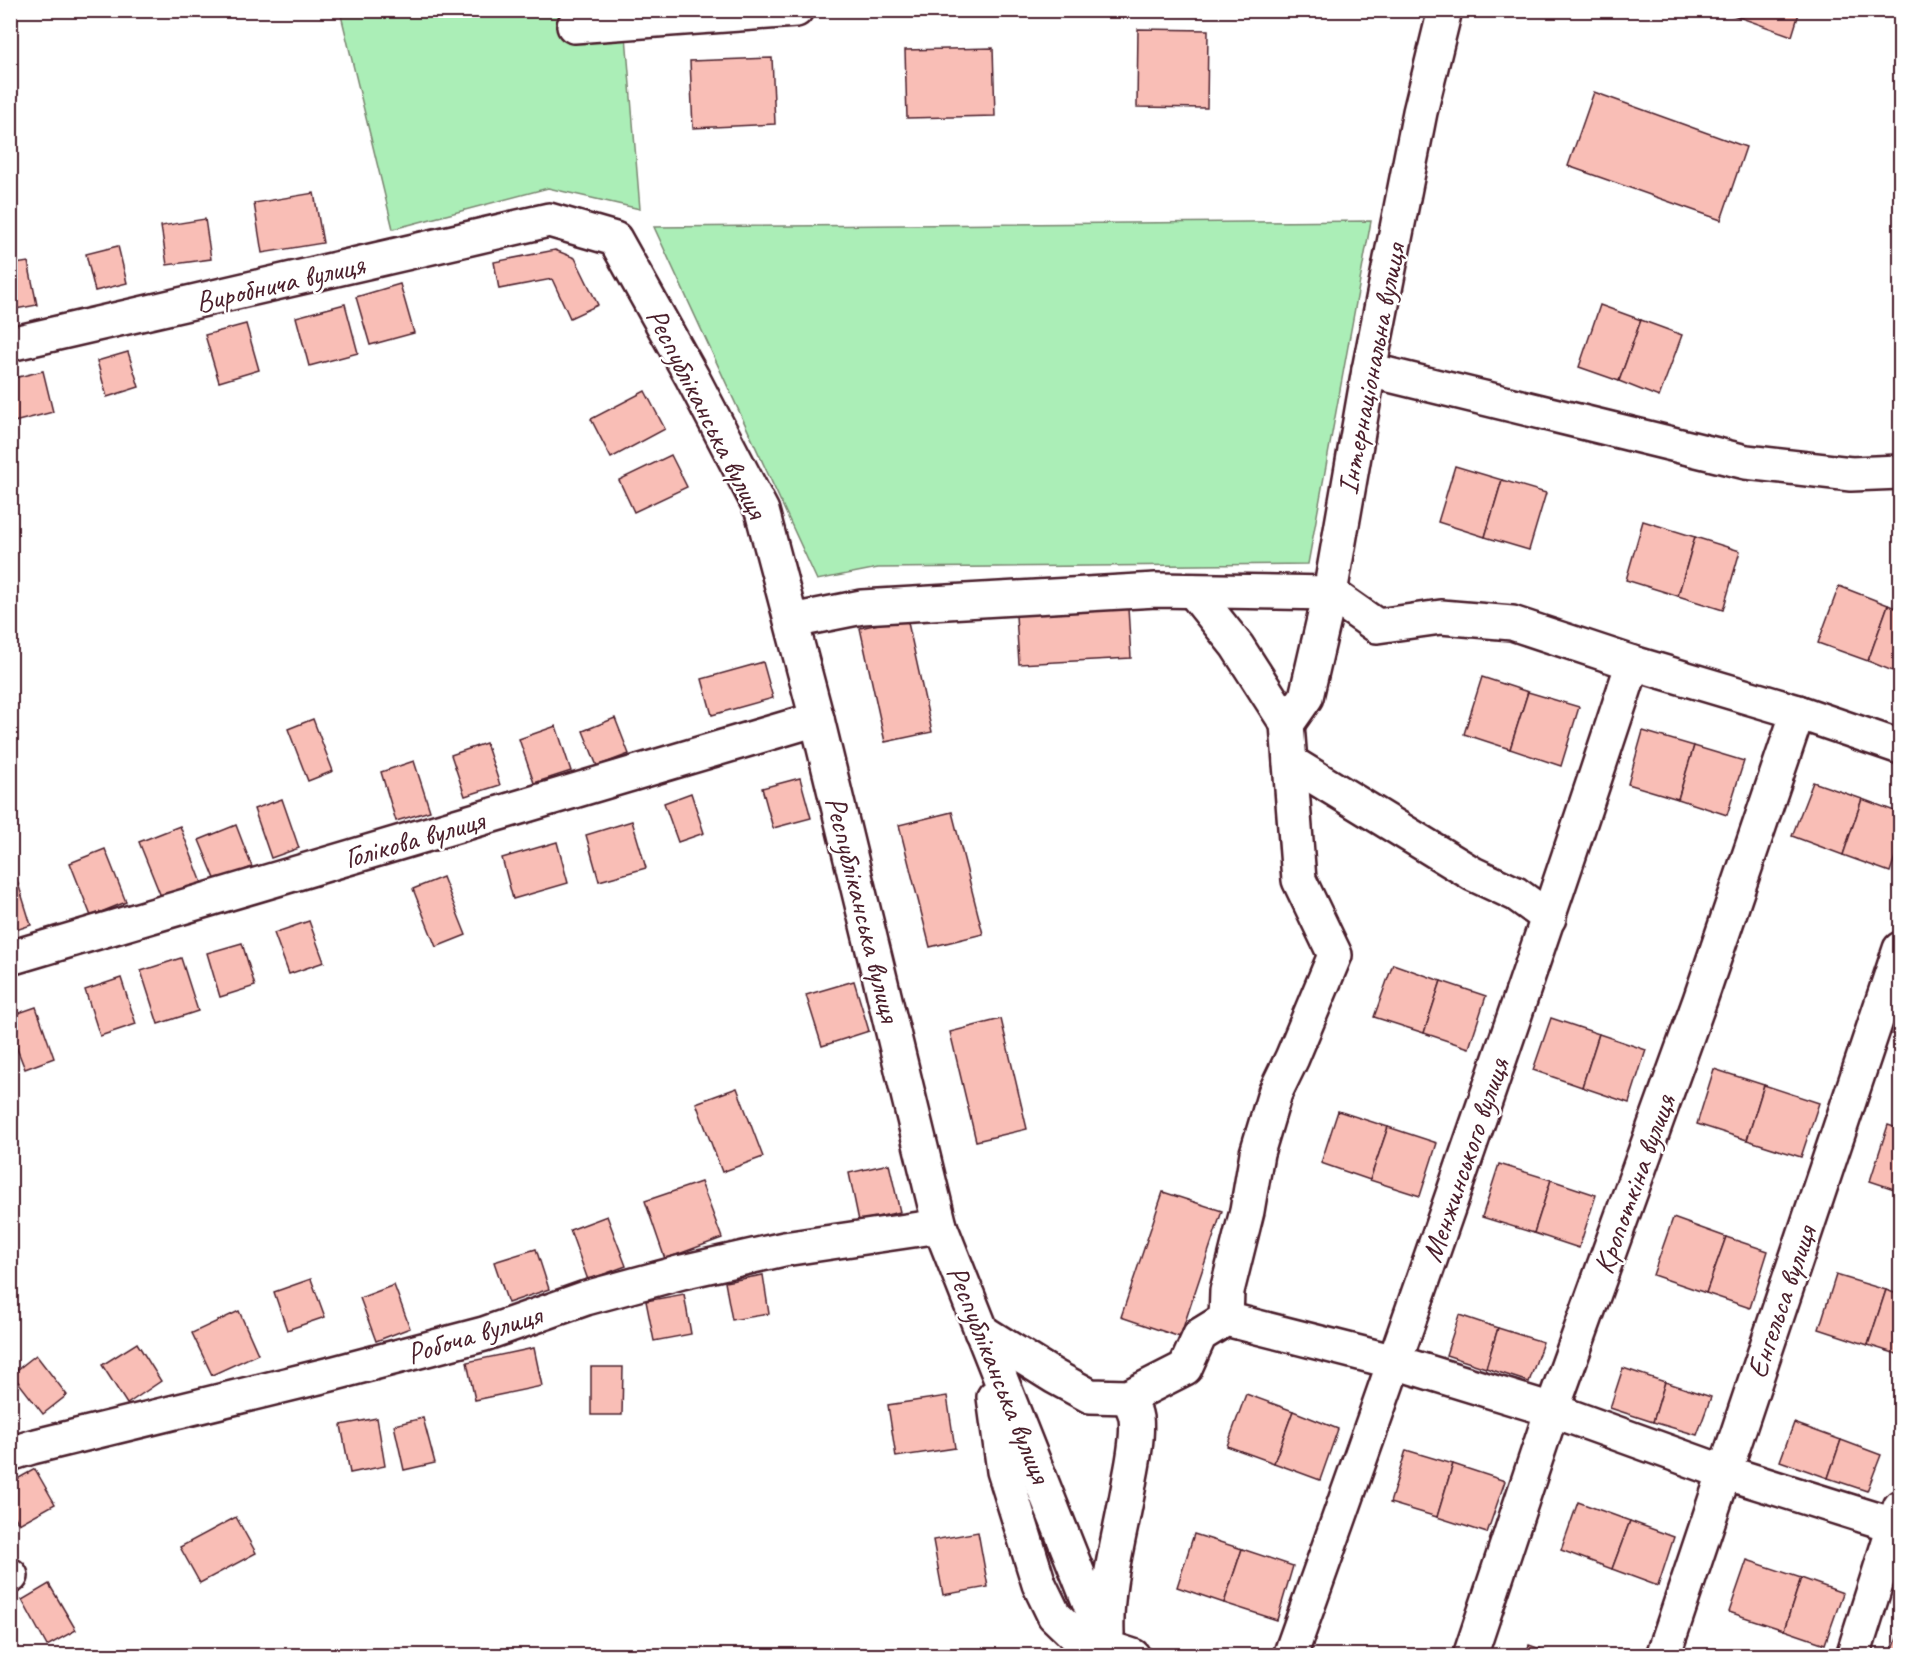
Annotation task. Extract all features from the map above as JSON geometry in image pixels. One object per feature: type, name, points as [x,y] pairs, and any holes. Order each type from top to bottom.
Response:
[{"type":"street","points":[[574,26],[796,10]]},
{"type":"street","name":"Інтернаціональна вулиця","points":[[1287,724],[1306,697],[1330,593],[1369,370],[1420,112],[1445,10]]},
{"type":"street","name":"Виробнича вулиця","points":[[10,344],[549,220]]},
{"type":"street","name":"Республіканська вулиця","points":[[549,220],[615,239],[692,377],[762,511],[817,719],[940,1226],[981,1331],[1116,1653]]},
{"type":"street","points":[[1369,370],[1746,462],[1851,474],[1900,472]]},
{"type":"street","points":[[792,621],[862,607],[1156,590],[1330,593],[1377,626],[1441,617],[1512,623],[1633,663],[1798,712],[1900,747]]},
{"type":"street","points":[[1193,591],[1237,646],[1287,724],[1299,880],[1335,955],[1275,1093],[1257,1153],[1247,1211],[1227,1291],[1226,1319]]},
{"type":"street","name":"Менжинського вулиця","points":[[1290,1656],[1549,918],[1633,663]]},
{"type":"street","name":"Кропоткіна вулиця","points":[[1470,1656],[1552,1410],[1700,1000],[1798,712]]},
{"type":"street","name":"Голікова вулиця","points":[[10,958],[817,719]]},
{"type":"street","points":[[1290,762],[1473,874],[1516,894],[1549,918]]},
{"type":"street","name":"Енгельса вулиця","points":[[1663,1656],[1900,949]]},
{"type":"street","name":"Робоча вулиця","points":[[10,1454],[484,1334],[586,1298],[682,1272],[784,1249],[940,1226]]},
{"type":"street","points":[[981,1331],[1090,1396],[1128,1396],[1185,1368],[1200,1335],[1226,1319],[1395,1362],[1552,1410],[1724,1472],[1898,1520],[1854,1656]]},
{"type":"street","points":[[1116,1653],[1106,1606],[1133,1462],[1136,1419],[1128,1396]]},
{"type":"green space","points":[[340,11],[624,11],[640,209],[548,188],[393,229]]},
{"type":"green space","points":[[1371,221],[1308,564],[878,568],[817,580],[654,227]]},
{"type":"building","points":[[1719,10],[1800,10],[1792,36]]},
{"type":"building","points":[[1138,29],[1208,30],[1207,108],[1137,107]]},
{"type":"building","points":[[993,48],[995,116],[907,118],[905,50]]},
{"type":"building","points":[[772,58],[775,124],[693,128],[690,61]]},
{"type":"building","points":[[1594,92],[1746,147],[1721,220],[1568,166]]},
{"type":"building","points":[[314,193],[323,243],[262,253],[254,203]]},
{"type":"building","points":[[205,219],[211,259],[167,265],[161,226]]},
{"type":"building","points":[[118,246],[127,283],[95,291],[86,254]]},
{"type":"building","points":[[555,250],[575,258],[598,305],[570,318],[552,279],[499,289],[494,262]]},
{"type":"building","points":[[28,262],[37,305],[10,310],[10,265]]},
{"type":"building","points":[[400,284],[414,333],[370,345],[356,297]]},
{"type":"building","points":[[345,304],[358,353],[309,366],[296,317]]},
{"type":"building","points":[[1600,305],[1641,320],[1619,381],[1579,367]]},
{"type":"building","points":[[1641,320],[1682,335],[1659,397],[1619,381]]},
{"type":"building","points":[[246,324],[259,370],[219,382],[205,335]]},
{"type":"building","points":[[128,352],[139,387],[107,397],[97,361]]},
{"type":"building","points":[[43,371],[53,412],[10,423],[10,379]]},
{"type":"building","points":[[645,391],[665,429],[611,458],[591,419]]},
{"type":"building","points":[[671,455],[687,487],[634,512],[619,480]]},
{"type":"building","points":[[1455,466],[1502,480],[1485,537],[1438,522]]},
{"type":"building","points":[[1502,480],[1546,493],[1529,550],[1485,537]]},
{"type":"building","points":[[1643,521],[1695,537],[1678,596],[1626,580]]},
{"type":"building","points":[[1695,537],[1740,551],[1723,610],[1678,596]]},
{"type":"building","points":[[1839,586],[1888,605],[1868,661],[1818,643]]},
{"type":"building","points":[[1888,605],[1900,610],[1900,674],[1868,661]]},
{"type":"building","points":[[1128,608],[1131,658],[1019,664],[1016,615]]},
{"type":"building","points":[[907,618],[932,732],[885,742],[860,628]]},
{"type":"building","points":[[763,662],[773,698],[712,715],[702,679]]},
{"type":"building","points":[[1482,677],[1528,692],[1510,749],[1464,734]]},
{"type":"building","points":[[1528,692],[1579,707],[1561,766],[1510,749]]},
{"type":"building","points":[[615,718],[629,754],[597,766],[583,731]]},
{"type":"building","points":[[313,719],[333,771],[308,781],[288,729]]},
{"type":"building","points":[[556,726],[571,771],[534,783],[519,739]]},
{"type":"building","points":[[1643,731],[1694,746],[1678,799],[1628,784]]},
{"type":"building","points":[[486,743],[500,785],[465,796],[451,755]]},
{"type":"building","points":[[1694,746],[1744,761],[1727,815],[1678,799]]},
{"type":"building","points":[[414,761],[430,811],[396,821],[381,772]]},
{"type":"building","points":[[800,778],[811,818],[773,828],[762,788]]},
{"type":"building","points":[[1813,782],[1862,799],[1843,855],[1792,836]]},
{"type":"building","points":[[691,793],[704,833],[678,842],[664,803]]},
{"type":"building","points":[[282,799],[299,848],[271,858],[254,809]]},
{"type":"building","points":[[1862,799],[1900,813],[1900,842],[1890,872],[1843,855]]},
{"type":"building","points":[[952,812],[983,934],[930,947],[899,825]]},
{"type":"building","points":[[632,821],[646,868],[599,881],[586,835]]},
{"type":"building","points":[[236,825],[252,867],[216,881],[199,840]]},
{"type":"building","points":[[180,826],[202,883],[162,899],[139,842]]},
{"type":"building","points":[[557,842],[568,883],[513,899],[502,858]]},
{"type":"building","points":[[105,849],[126,902],[91,916],[70,863]]},
{"type":"building","points":[[443,877],[466,935],[436,947],[413,889]]},
{"type":"building","points":[[17,880],[31,925],[10,932],[10,882]]},
{"type":"building","points":[[309,921],[324,962],[289,974],[274,933]]},
{"type":"building","points":[[242,943],[255,986],[220,997],[207,953]]},
{"type":"building","points":[[181,958],[198,1011],[158,1024],[141,971]]},
{"type":"building","points":[[1393,964],[1441,981],[1424,1033],[1374,1017]]},
{"type":"building","points":[[121,978],[136,1024],[100,1036],[85,990]]},
{"type":"building","points":[[854,981],[869,1031],[822,1046],[806,995]]},
{"type":"building","points":[[1441,981],[1486,996],[1469,1048],[1424,1033]]},
{"type":"building","points":[[36,1007],[54,1058],[25,1069],[10,1031],[10,1016]]},
{"type":"building","points":[[1551,1018],[1599,1034],[1582,1087],[1533,1070]]},
{"type":"building","points":[[1001,1019],[1027,1129],[976,1141],[950,1032]]},
{"type":"building","points":[[1599,1034],[1646,1050],[1629,1103],[1582,1087]]},
{"type":"building","points":[[1714,1069],[1764,1085],[1747,1140],[1697,1124]]},
{"type":"building","points":[[1764,1085],[1819,1103],[1801,1157],[1747,1140]]},
{"type":"building","points":[[737,1088],[763,1157],[722,1172],[696,1103]]},
{"type":"building","points":[[1338,1111],[1388,1127],[1370,1180],[1321,1163]]},
{"type":"building","points":[[1888,1125],[1900,1129],[1900,1191],[1870,1181]]},
{"type":"building","points":[[1388,1127],[1437,1143],[1420,1196],[1370,1180]]},
{"type":"building","points":[[889,1164],[900,1212],[859,1221],[849,1173]]},
{"type":"building","points":[[1499,1164],[1551,1180],[1534,1233],[1482,1217]]},
{"type":"building","points":[[1551,1180],[1596,1195],[1579,1248],[1534,1233]]},
{"type":"building","points":[[701,1182],[722,1238],[665,1259],[645,1201]]},
{"type":"building","points":[[1163,1192],[1222,1211],[1180,1337],[1121,1317]]},
{"type":"building","points":[[607,1216],[626,1266],[588,1280],[570,1230]]},
{"type":"building","points":[[1673,1218],[1726,1237],[1706,1293],[1653,1275]]},
{"type":"building","points":[[1726,1237],[1768,1251],[1750,1308],[1706,1293]]},
{"type":"building","points":[[536,1249],[549,1289],[508,1303],[494,1262]]},
{"type":"building","points":[[763,1275],[769,1314],[732,1320],[725,1282]]},
{"type":"building","points":[[1836,1275],[1886,1290],[1868,1345],[1819,1329]]},
{"type":"building","points":[[311,1279],[325,1317],[287,1330],[274,1292]]},
{"type":"building","points":[[394,1285],[410,1328],[376,1341],[360,1298]]},
{"type":"building","points":[[1886,1290],[1900,1295],[1900,1355],[1868,1345]]},
{"type":"building","points":[[684,1294],[691,1334],[654,1341],[646,1301]]},
{"type":"building","points":[[239,1311],[258,1354],[212,1375],[192,1333]]},
{"type":"building","points":[[1459,1315],[1498,1328],[1486,1368],[1446,1355]]},
{"type":"building","points":[[1498,1328],[1543,1342],[1529,1382],[1486,1368]]},
{"type":"building","points":[[137,1343],[161,1381],[127,1404],[102,1365]]},
{"type":"building","points":[[534,1348],[542,1386],[475,1400],[467,1362]]},
{"type":"building","points":[[36,1355],[67,1395],[43,1414],[12,1374]]},
{"type":"building","points":[[591,1367],[623,1367],[622,1415],[591,1415]]},
{"type":"building","points":[[1623,1368],[1665,1382],[1653,1422],[1610,1408]]},
{"type":"building","points":[[1665,1382],[1711,1397],[1697,1435],[1653,1422]]},
{"type":"building","points":[[1246,1394],[1293,1411],[1274,1463],[1227,1446]]},
{"type":"building","points":[[947,1396],[955,1448],[896,1457],[888,1405]]},
{"type":"building","points":[[1293,1411],[1338,1429],[1320,1480],[1274,1463]]},
{"type":"building","points":[[377,1418],[385,1466],[350,1473],[341,1425]]},
{"type":"building","points":[[423,1418],[435,1463],[404,1470],[394,1425]]},
{"type":"building","points":[[1794,1423],[1841,1440],[1828,1478],[1780,1461]]},
{"type":"building","points":[[1841,1440],[1881,1455],[1867,1491],[1828,1478]]},
{"type":"building","points":[[1406,1450],[1453,1464],[1437,1517],[1390,1503]]},
{"type":"building","points":[[1453,1464],[1505,1481],[1487,1533],[1437,1517]]},
{"type":"building","points":[[35,1469],[55,1504],[19,1524],[10,1508],[10,1483]]},
{"type":"building","points":[[1578,1502],[1630,1521],[1612,1569],[1561,1550]]},
{"type":"building","points":[[236,1517],[256,1553],[200,1583],[180,1547]]},
{"type":"building","points":[[1630,1521],[1674,1537],[1658,1586],[1612,1569]]},
{"type":"building","points":[[978,1532],[988,1587],[943,1595],[933,1540]]},
{"type":"building","points":[[1194,1534],[1242,1549],[1224,1603],[1177,1587]]},
{"type":"building","points":[[1242,1549],[1293,1566],[1277,1620],[1224,1603]]},
{"type":"building","points":[[1747,1560],[1801,1578],[1784,1630],[1729,1612]]},
{"type":"building","points":[[1801,1578],[1843,1593],[1825,1644],[1784,1630]]},
{"type":"building","points":[[49,1584],[76,1630],[47,1646],[22,1600]]},
{"type":"building","points":[[1900,1629],[1900,1656],[1891,1656]]},
{"type":"building","points":[[1529,1645],[1560,1656],[1525,1656]]}]
